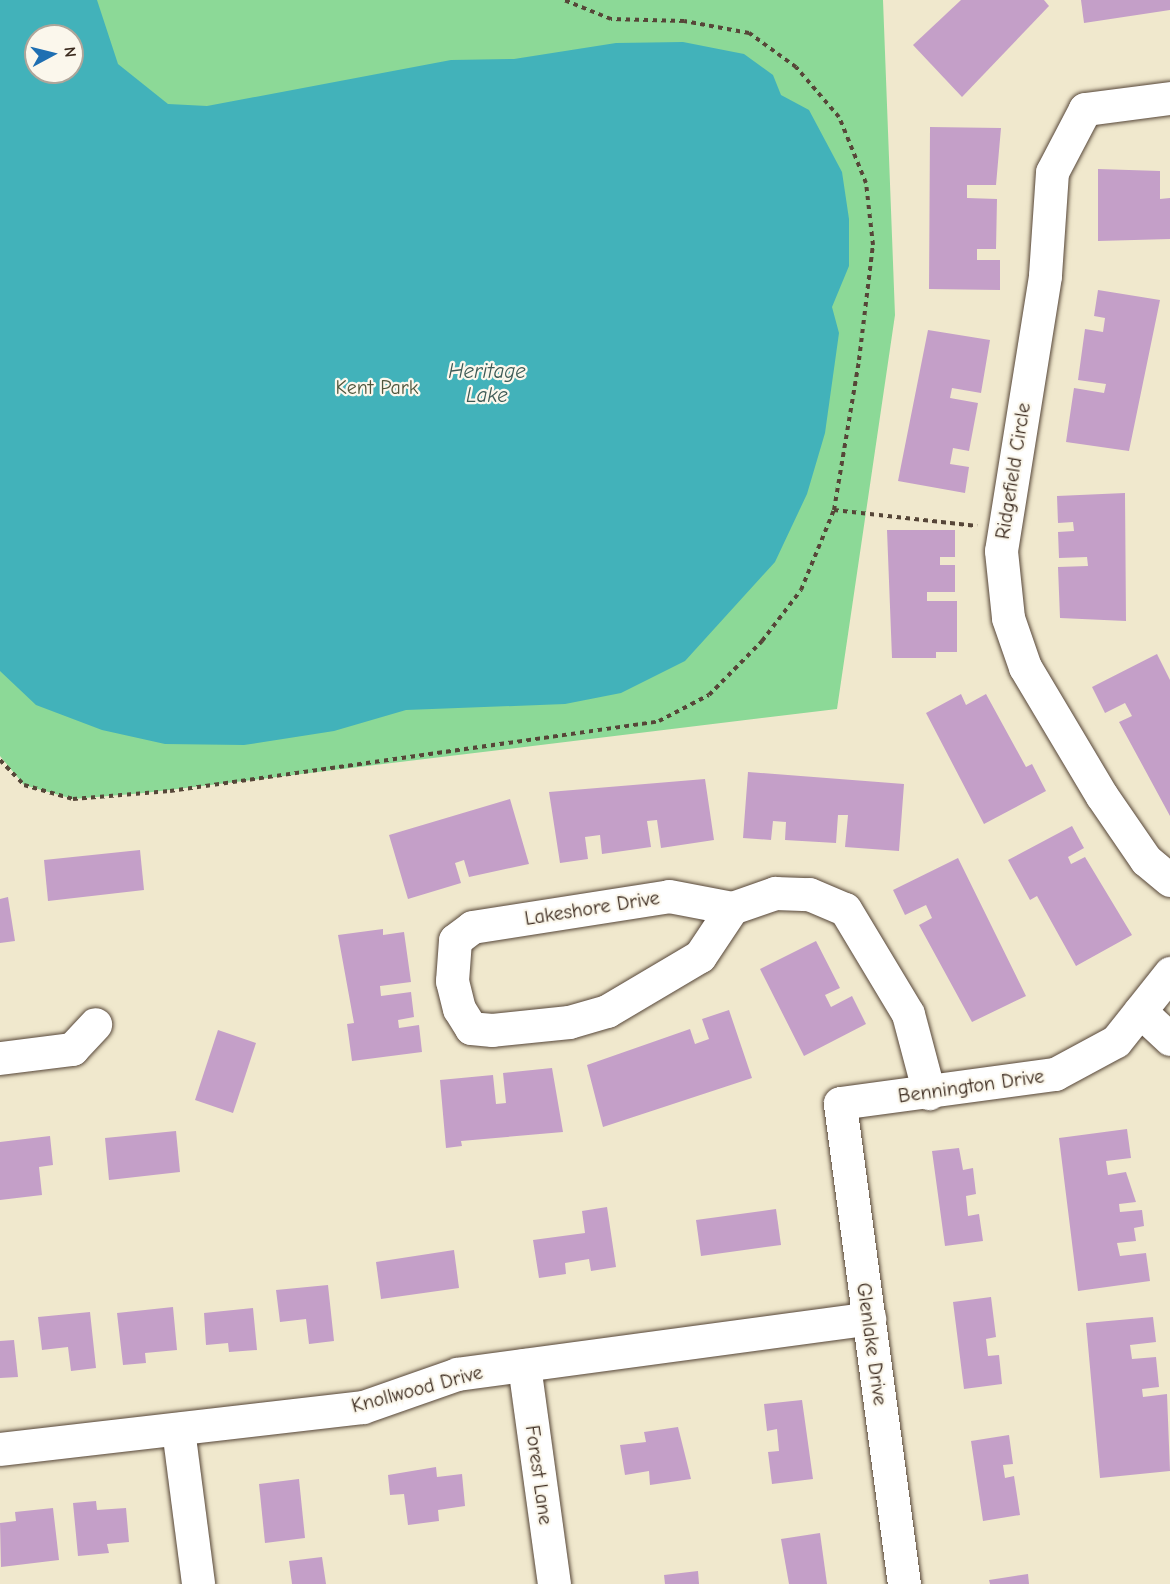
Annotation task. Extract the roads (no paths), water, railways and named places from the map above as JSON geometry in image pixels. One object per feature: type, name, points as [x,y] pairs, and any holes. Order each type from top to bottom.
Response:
[{"type":"street","name":"Ridgefield Circle","points":[[1170,98],[1085,109],[1052,172],[1045,276],[1002,528],[1006,608],[1025,667],[1102,796],[1146,860],[1170,880]]},
{"type":"street","points":[[732,908],[790,893],[845,909],[908,1014],[929,1093]]},
{"type":"street","name":"Lakeshore Drive","points":[[669,896],[732,908],[700,956],[640,994],[607,1011],[540,1026],[471,1028],[452,981],[455,940],[472,927],[669,896]]},
{"type":"street","name":"Bennington Drive","points":[[840,1103],[929,1093],[1055,1074],[1116,1041],[1170,973]]},
{"type":"street","points":[[1140,1011],[1170,1039]]},
{"type":"street","points":[[0,1058],[72,1049],[94,1024]]},
{"type":"street","name":"Glenlake Drive","points":[[840,1103],[904,1584]]},
{"type":"street","name":"Knollwood Drive","points":[[0,1449],[363,1407],[457,1374],[869,1318]]},
{"type":"street","name":"Forest Lane","points":[[524,1365],[554,1584]]},
{"type":"street","points":[[178,1429],[198,1584]]},
{"type":"water","name":"Heritage Lake","points":[[0,0],[97,0],[118,64],[168,104],[207,106],[451,60],[514,59],[616,43],[683,42],[744,54],[773,75],[781,95],[809,110],[842,172],[849,219],[849,266],[832,307],[839,333],[825,433],[807,494],[775,562],[685,661],[621,693],[565,704],[406,710],[334,731],[244,745],[165,744],[102,730],[36,705],[0,671]]},
{"type":"park label","name":"Kent Park","points":[[377,387]]}]
